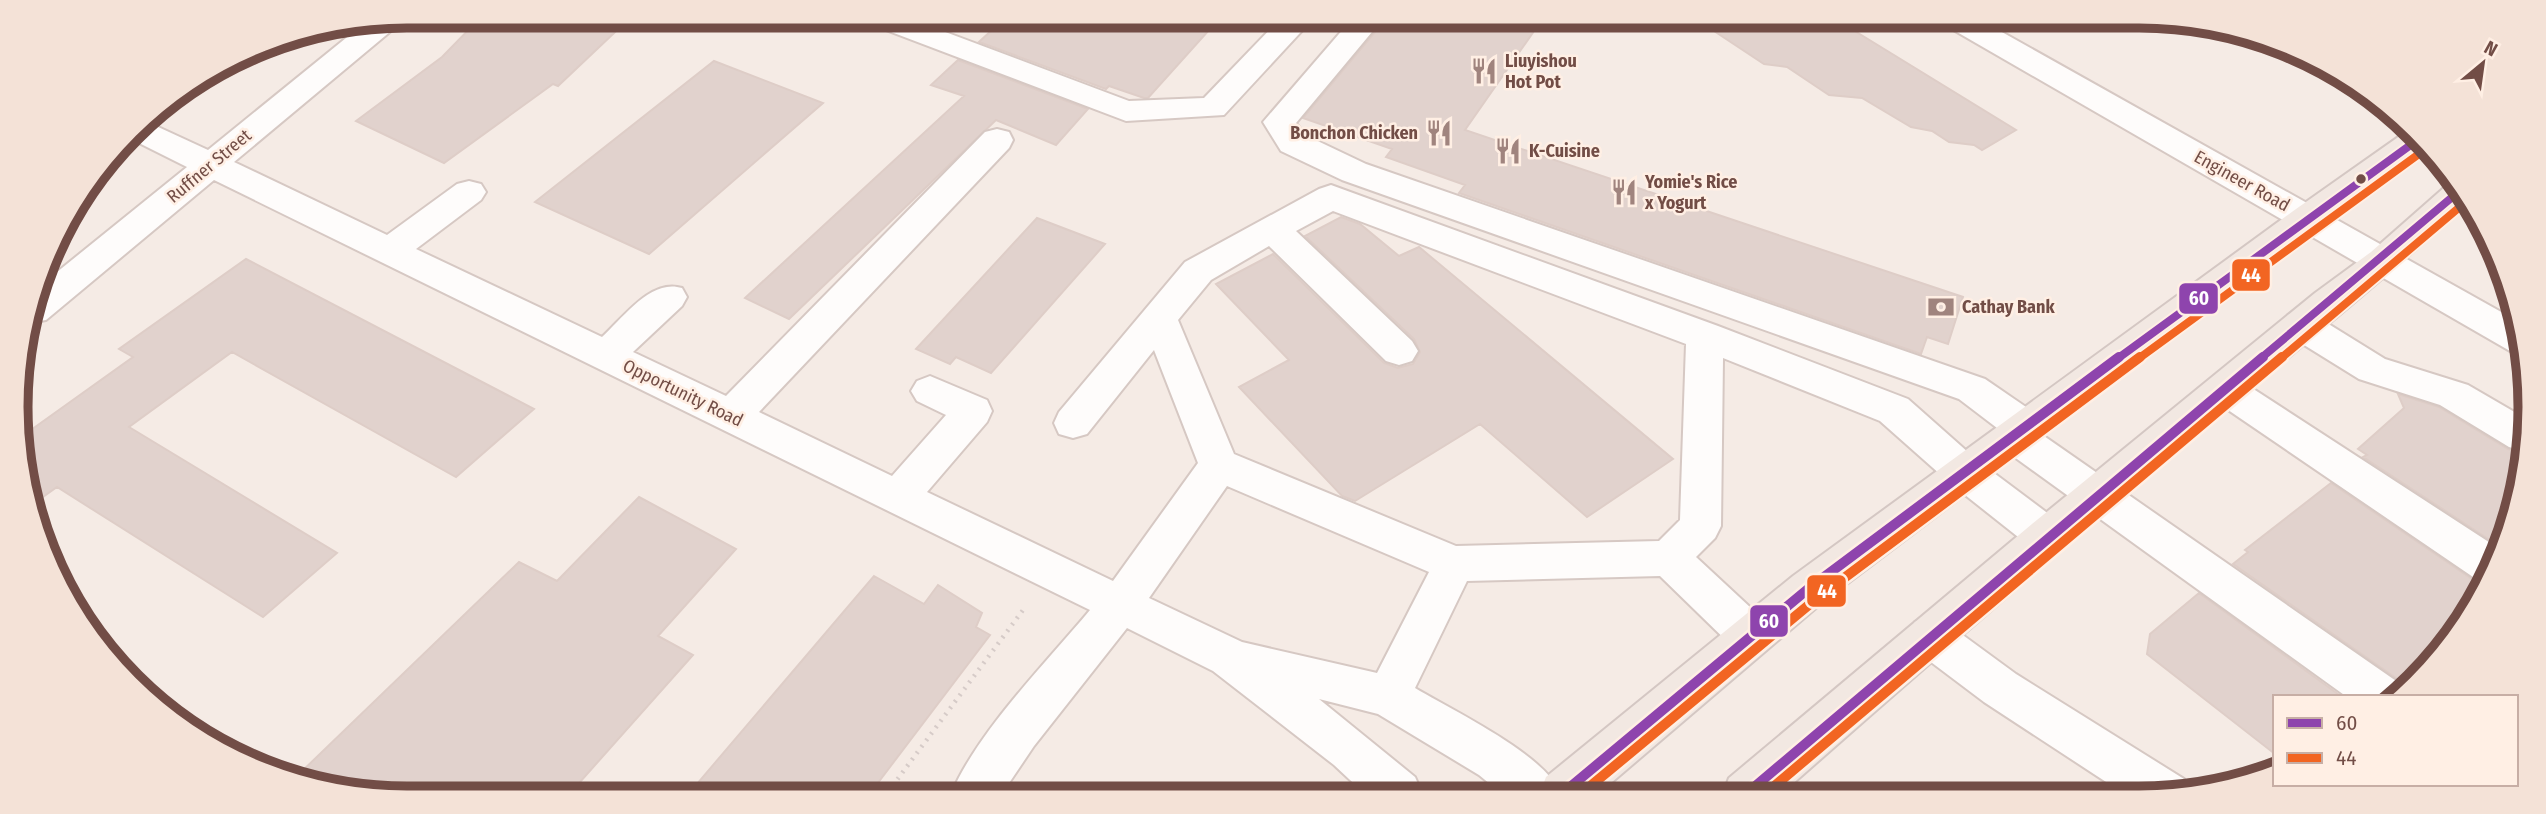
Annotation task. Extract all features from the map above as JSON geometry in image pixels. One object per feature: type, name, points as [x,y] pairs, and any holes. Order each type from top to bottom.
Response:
[{"type":"main road","points":[[1571,786],[1808,589],[2308,217],[2412,144]]},
{"type":"main road","points":[[1755,786],[2098,494],[2301,325],[2383,261],[2454,196]]},
{"type":"street","points":[[907,28],[1126,111],[1213,108],[1289,28]]},
{"type":"street","points":[[1360,28],[1279,122],[1293,143],[1354,172],[1972,389],[2019,431],[2098,494],[2380,695]]},
{"type":"street","name":"Engineer Road","points":[[1971,28],[2511,334]]},
{"type":"street","name":"Ruffner Street","points":[[43,303],[374,30]]},
{"type":"street","name":"Opportunity Road","points":[[145,133],[1228,657]]},
{"type":"street","points":[[731,416],[997,140]]},
{"type":"street","points":[[390,251],[469,192]]},
{"type":"street","points":[[1073,423],[1198,271],[1331,197],[1705,336],[1894,410],[1964,472],[2048,536]]},
{"type":"street","points":[[1272,229],[1399,351]]},
{"type":"street","points":[[606,355],[669,297]]},
{"type":"street","points":[[1159,317],[1219,465],[1454,564],[1669,558],[1700,526],[1705,336]]},
{"type":"street","points":[[2301,325],[2372,369],[2454,395],[2517,432]]},
{"type":"street","points":[[2224,389],[2485,562]]},
{"type":"street","points":[[898,497],[974,411],[930,391]]},
{"type":"street","points":[[980,786],[1018,732],[1121,604],[1219,465]]},
{"type":"street","points":[[1669,558],[1751,636]]},
{"type":"street","points":[[1388,696],[1454,564]]},
{"type":"street","points":[[1930,636],[2000,688],[2152,785]]},
{"type":"street","points":[[1228,657],[1388,696],[1495,760],[1528,786]]},
{"type":"street","points":[[1228,657],[1350,750],[1390,786]]},
{"type":"path","points":[[892,786],[1027,606]]},
{"type":"building","points":[[470,28],[619,28],[558,86],[553,84],[444,163],[356,121],[442,57]]},
{"type":"building","points":[[994,28],[1211,28],[1148,98],[1109,86],[1106,89],[979,42]]},
{"type":"building","points":[[1378,28],[1536,28],[1465,130],[1963,297],[1948,344],[1927,337],[1921,354],[1459,193],[1465,185],[1386,157],[1392,149],[1303,118]]},
{"type":"building","points":[[1710,28],[1850,28],[2016,130],[1982,150],[1974,145],[1949,142],[1932,131],[1911,127],[1862,98],[1829,95],[1787,67],[1764,64]]},
{"type":"building","points":[[958,60],[1088,109],[1056,145],[996,120],[789,319],[745,298],[964,96],[931,85]]},
{"type":"building","points":[[714,61],[823,103],[649,254],[535,202]]},
{"type":"building","points":[[1341,217],[1360,224],[1399,256],[1419,247],[1673,459],[1587,517],[1480,424],[1355,501],[1342,496],[1239,387],[1289,360],[1216,284],[1273,254],[1384,363],[1398,368],[1413,364],[1420,352],[1414,339],[1305,236]]},
{"type":"building","points":[[1037,218],[1105,244],[991,373],[956,357],[950,364],[916,349]]},
{"type":"building","points":[[246,259],[534,409],[456,477],[232,352],[129,427],[337,553],[263,617],[57,487],[40,499],[29,431],[133,357],[119,349]]},
{"type":"building","points":[[2398,394],[2439,407],[2515,451],[2511,481],[2493,542],[2363,457],[2367,455],[2358,449],[2404,408]]},
{"type":"building","points":[[2331,483],[2475,581],[2440,638],[2400,681],[2233,564],[2248,552],[2245,550]]},
{"type":"building","points":[[639,497],[736,549],[658,636],[693,655],[576,786],[382,785],[333,779],[302,771],[519,562],[557,581]]},
{"type":"building","points":[[874,576],[924,604],[938,585],[982,613],[976,627],[990,635],[876,786],[695,786]]},
{"type":"building","points":[[2199,593],[2339,695],[2273,695],[2273,752],[2147,654],[2150,634]]},
{"type":"transit line","name":"60","points":[[1571,786],[1808,589],[2308,217],[2412,144]]},
{"type":"transit line","name":"44","points":[[1590,786],[1816,599],[2315,227],[2420,153]]},
{"type":"transit line","name":"60","points":[[1755,786],[2170,433],[2355,282],[2454,196]]},
{"type":"transit line","name":"44","points":[[1774,786],[2079,526],[2364,291],[2460,207]]},
{"type":"place","name":"Liuyishou Hot Pot","points":[[1484,71]]},
{"type":"place","name":"Bonchon Chicken","points":[[1439,133]]},
{"type":"place","name":"K-Cuisine","points":[[1508,151]]},
{"type":"place","name":"Yomie's Rice x Yogurt","points":[[1624,192]]},
{"type":"place","name":"Cathay Bank","points":[[1941,307]]}]
